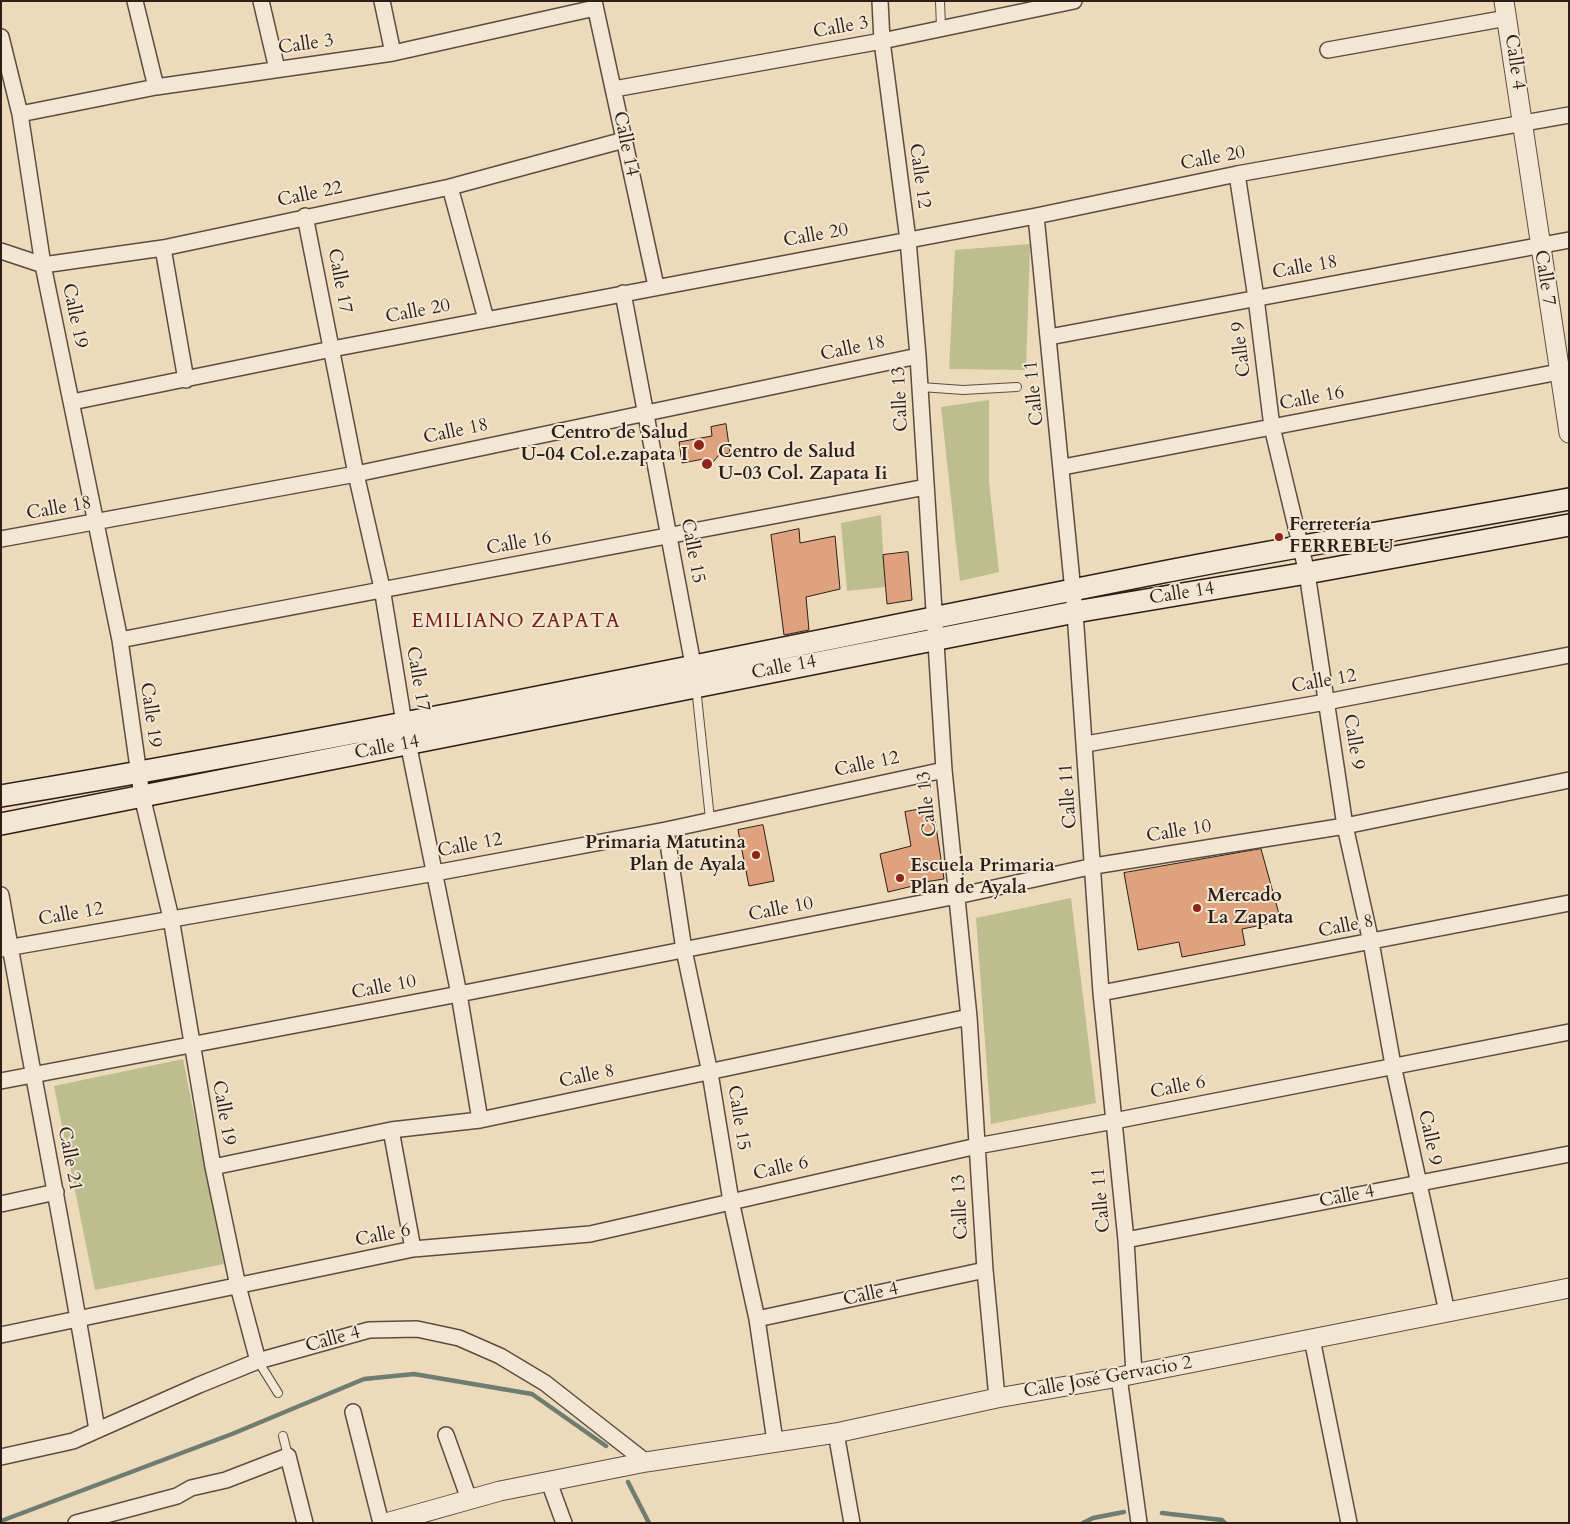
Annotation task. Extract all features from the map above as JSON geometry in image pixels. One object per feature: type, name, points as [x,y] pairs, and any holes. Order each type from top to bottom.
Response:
[{"type":"main road","name":"Calle 14","points":[[1,796],[138,773],[404,723],[695,675],[935,640],[1074,601],[1161,572],[1569,498]]},
{"type":"main road","name":"Calle 14","points":[[1,824],[408,744],[933,618],[1307,573],[1569,525]]},
{"type":"street","points":[[135,1],[156,87]]},
{"type":"street","points":[[261,1],[276,69]]},
{"type":"street","points":[[382,1],[393,53]]},
{"type":"street","name":"Calle 12","points":[[880,1],[882,41],[908,240],[918,356]]},
{"type":"street","name":"Calle 3","points":[[614,89],[882,41],[1074,1]]},
{"type":"street","name":"Calle 3","points":[[20,114],[156,87],[393,53],[594,5]]},
{"type":"street","name":"Calle 14","points":[[594,5],[656,286]]},
{"type":"street","points":[[1328,50],[1506,10]]},
{"type":"street","name":"Calle 4","points":[[1506,10],[1523,123]]},
{"type":"street","name":"Calle 19","points":[[1,37],[20,114],[42,265],[120,640],[142,796],[171,918],[191,1046],[213,1167],[238,1286],[258,1361]]},
{"type":"street","name":"Calle 20","points":[[72,402],[656,286],[1036,216],[1236,174],[1569,115]]},
{"type":"street","name":"Calle 7","points":[[1523,123],[1540,246],[1564,371],[1569,433]]},
{"type":"street","name":"Calle 22","points":[[1,251],[42,265],[163,248],[305,216],[450,187],[624,140]]},
{"type":"street","name":"Calle 9","points":[[1236,174],[1256,298],[1272,427],[1307,573],[1345,826],[1371,942],[1392,1066],[1447,1312]]},
{"type":"street","points":[[450,187],[486,319]]},
{"type":"street","name":"Calle 17","points":[[305,216],[356,474],[382,588],[404,723],[459,994],[480,1120]]},
{"type":"street","name":"Calle 11","points":[[1036,216],[1063,467],[1086,744],[1101,993],[1126,1240],[1126,1375],[1139,1523]]},
{"type":"street","name":"Calle 18","points":[[1049,337],[1569,240]]},
{"type":"street","points":[[163,248],[186,380]]},
{"type":"street","name":"Calle 15","points":[[623,293],[695,675]]},
{"type":"street","name":"Calle 18","points":[[1,539],[356,474],[918,356]]},
{"type":"street","name":"Calle 13","points":[[918,356],[944,770],[969,1018],[985,1270],[998,1398]]},
{"type":"street","name":"Calle 16","points":[[1063,467],[1564,371]]},
{"type":"street","name":"Calle 16","points":[[120,640],[382,588],[669,537],[926,487]]},
{"type":"street","name":"Calle 12","points":[[1086,744],[1326,702],[1569,656]]},
{"type":"street","name":"Calle 12","points":[[6,948],[435,873],[666,830],[944,770]]},
{"type":"street","name":"Calle 10","points":[[1,1081],[684,950],[957,896],[1094,866],[1345,826],[1569,780]]},
{"type":"street","name":"Calle 15","points":[[666,830],[684,950],[710,1073],[731,1201],[757,1319],[775,1441]]},
{"type":"street","name":"Calle 21","points":[[1,895],[6,948],[56,1192],[97,1430]]},
{"type":"street","name":"Calle 8","points":[[1101,993],[1569,903]]},
{"type":"street","name":"Calle 8","points":[[213,1167],[391,1130],[480,1120],[969,1018]]},
{"type":"street","name":"Calle 6","points":[[1,1335],[413,1249],[590,1234],[977,1146],[1569,1032]]},
{"type":"street","points":[[391,1130],[413,1249]]},
{"type":"street","name":"Calle 4","points":[[1126,1240],[1569,1154]]},
{"type":"street","points":[[1,1204],[56,1192]]},
{"type":"street","name":"Calle 4","points":[[757,1319],[985,1270]]},
{"type":"street","name":"Calle José Gervacio 2","points":[[386,1523],[500,1491],[646,1462],[836,1433],[998,1398],[1126,1375],[1569,1288]]},
{"type":"street","name":"Calle 4","points":[[1,1457],[72,1441],[258,1361],[369,1330],[417,1330],[459,1338],[500,1356],[545,1383],[646,1462]]},
{"type":"street","points":[[1312,1339],[1349,1523]]},
{"type":"street","points":[[353,1412],[381,1523]]},
{"type":"street","points":[[836,1433],[852,1523]]},
{"type":"street","points":[[446,1435],[470,1499]]},
{"type":"street","points":[[76,1523],[129,1516],[204,1483],[226,1480],[288,1456],[305,1523]]},
{"type":"street","points":[[549,1482],[564,1523]]},
{"type":"lane","points":[[940,1],[942,27]]},
{"type":"lane","points":[[921,387],[963,390],[1017,387]]},
{"type":"lane","name":"Calle 15","points":[[695,675],[710,819]]},
{"type":"lane","name":"Calle 19","points":[[258,1361],[278,1394]]},
{"type":"lane","points":[[283,1436],[288,1456]]},
{"type":"green space","points":[[1030,244],[1026,370],[949,369],[955,250]]},
{"type":"green space","points":[[989,400],[989,482],[999,572],[960,581],[941,407]]},
{"type":"green space","points":[[881,515],[885,587],[847,591],[841,523]]},
{"type":"green space","points":[[1071,898],[1096,1103],[991,1124],[976,918]]},
{"type":"green space","points":[[183,1059],[224,1264],[95,1290],[54,1086]]},
{"type":"building","points":[[726,424],[730,453],[719,455],[713,462],[709,458],[682,463],[679,442],[712,436],[711,427]]},
{"type":"building","points":[[799,529],[800,543],[835,536],[840,589],[806,597],[809,630],[784,635],[771,535]]},
{"type":"building","points":[[908,552],[912,600],[887,604],[883,555]]},
{"type":"building","points":[[933,807],[944,879],[912,884],[913,886],[888,892],[880,854],[911,846],[905,812]]},
{"type":"building","name":"Primaria Matutina Plan de Ayala","points":[[763,825],[774,881],[749,886],[738,830]]},
{"type":"building","name":"Mercado La Zapata","points":[[1261,849],[1281,921],[1242,929],[1245,945],[1182,957],[1179,942],[1138,950],[1124,873]]},
{"type":"waterway","points":[[1,1521],[232,1434],[364,1379],[414,1374],[532,1394],[606,1446]]},
{"type":"waterway","points":[[628,1482],[649,1523]]},
{"type":"waterway","points":[[1083,1523],[1093,1518],[1124,1512]]},
{"type":"waterway","points":[[1162,1513],[1222,1520],[1225,1523]]},
{"type":"place","name":"Centro de Salud U-04 Col.e.zapata I","points":[[699,445]]},
{"type":"place","name":"Centro de Salud U-03 Col. Zapata Ii","points":[[707,464]]},
{"type":"place","name":"Ferretería FERREBLU","points":[[1279,537]]},
{"type":"place","name":"Primaria Matutina Plan de Ayala","points":[[756,855]]},
{"type":"place","name":"Escuela Primaria Plan de Ayala","points":[[900,878]]},
{"type":"place","name":"Mercado La Zapata","points":[[1197,908]]},
{"type":"district","name":"EMILIANO ZAPATA","points":[[516,622]]}]
